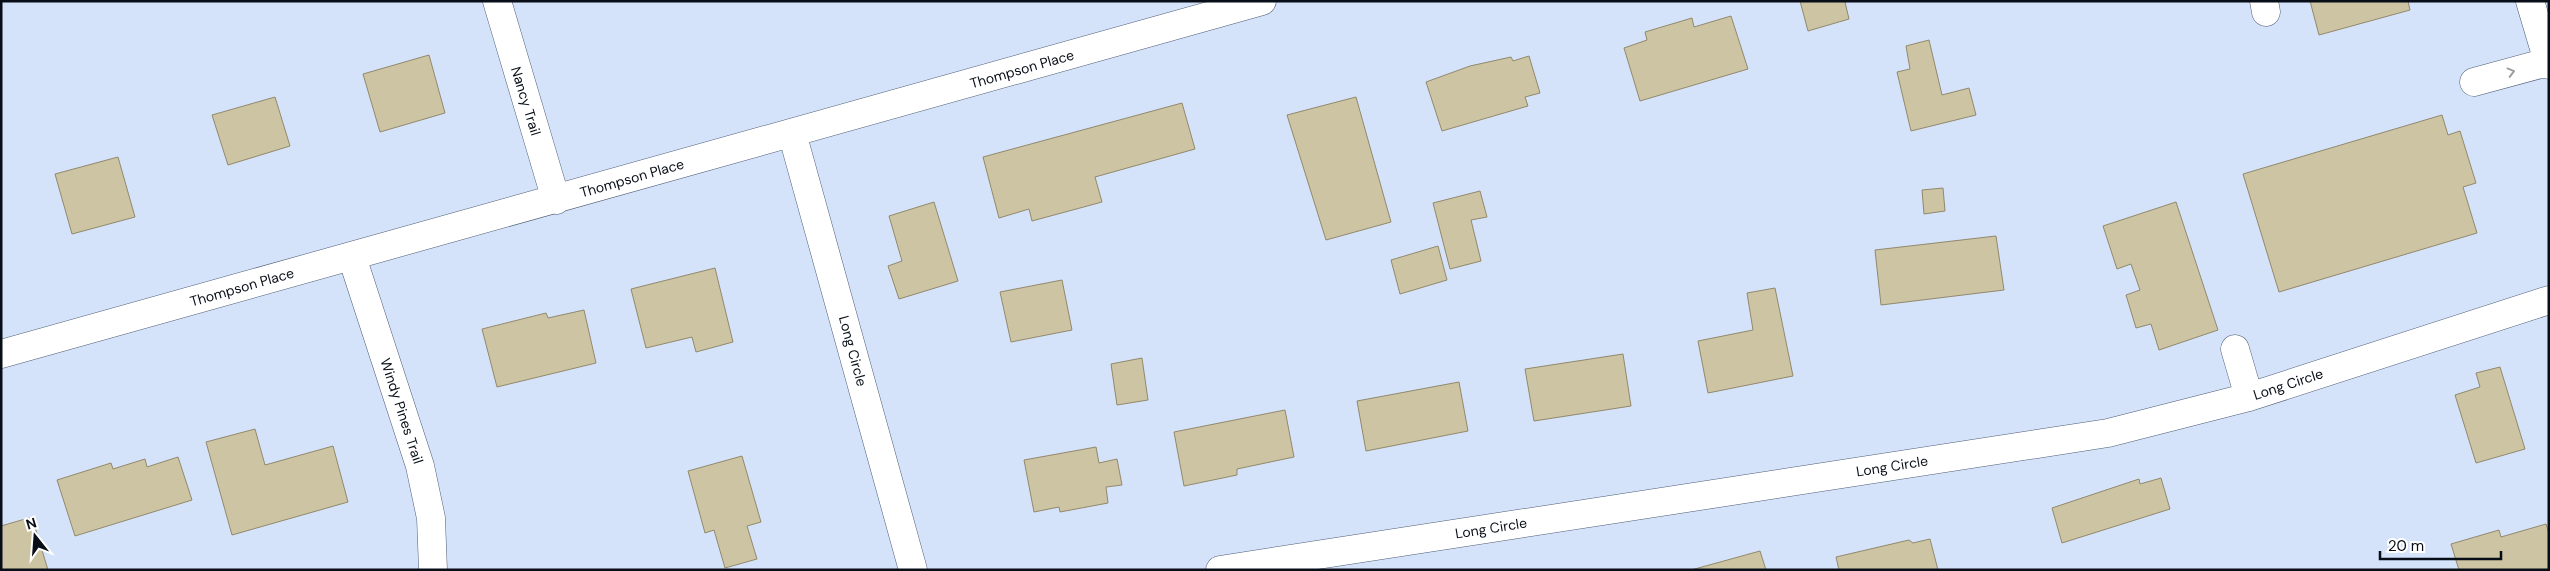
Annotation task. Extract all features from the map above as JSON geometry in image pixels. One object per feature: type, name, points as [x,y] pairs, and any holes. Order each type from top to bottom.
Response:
[{"type":"street","name":"Nancy Trail","points":[[497,1],[556,200]]},
{"type":"street","name":"Thompson Place","points":[[1,354],[1262,1]]},
{"type":"street","points":[[2474,82],[2548,64],[2534,2]]},
{"type":"street","name":"Long Circle","points":[[792,133],[913,570]]},
{"type":"street","name":"Windy Pines Trail","points":[[352,256],[420,466],[431,518],[433,570]]},
{"type":"street","name":"Long Circle","points":[[1220,570],[2108,433],[2249,397],[2549,300]]},
{"type":"street","points":[[2236,349],[2249,397]]},
{"type":"building","points":[[1800,1],[1849,1],[1845,2],[1849,19],[1808,31]]},
{"type":"building","points":[[2310,1],[2408,1],[2410,10],[2319,35]]},
{"type":"building","points":[[1731,16],[1748,69],[1640,101],[1624,48],[1647,40],[1645,32],[1692,18],[1694,27]]},
{"type":"building","points":[[1929,40],[1942,95],[1969,88],[1976,115],[1911,131],[1897,72],[1910,69],[1906,46]]},
{"type":"building","points":[[429,55],[445,113],[380,132],[363,74]]},
{"type":"building","points":[[1529,56],[1540,93],[1525,97],[1528,106],[1442,131],[1426,82],[1470,66],[1511,57],[1513,61]]},
{"type":"building","points":[[275,97],[290,146],[228,165],[212,115]]},
{"type":"building","points":[[1356,97],[1391,222],[1326,240],[1287,115]]},
{"type":"building","points":[[1182,103],[1195,149],[1095,177],[1102,202],[1032,221],[1029,209],[999,218],[983,157]]},
{"type":"building","points":[[2442,115],[2448,135],[2460,131],[2476,183],[2463,187],[2477,233],[2279,292],[2243,174]]},
{"type":"building","points":[[118,157],[135,217],[72,234],[55,174]]},
{"type":"building","points":[[1943,188],[1945,211],[1924,214],[1922,190]]},
{"type":"building","points":[[1480,191],[1487,217],[1471,220],[1481,261],[1450,269],[1433,203]]},
{"type":"building","points":[[934,202],[958,281],[899,299],[888,266],[902,261],[889,216]]},
{"type":"building","points":[[2176,202],[2218,330],[2159,350],[2151,324],[2136,328],[2126,295],[2140,290],[2131,264],[2117,269],[2103,226]]},
{"type":"building","points":[[1996,236],[2004,290],[1881,305],[1875,250]]},
{"type":"building","points":[[1438,246],[1447,280],[1400,294],[1391,260]]},
{"type":"building","points":[[715,268],[733,342],[696,352],[692,337],[646,348],[631,289]]},
{"type":"building","points":[[1062,280],[1072,330],[1011,342],[1000,292]]},
{"type":"building","points":[[1775,288],[1793,376],[1708,393],[1698,341],[1753,330],[1747,293]]},
{"type":"building","points":[[584,310],[596,363],[497,387],[482,329],[546,313],[548,318]]},
{"type":"building","points":[[1623,354],[1631,406],[1534,421],[1525,369]]},
{"type":"building","points":[[1142,358],[1148,400],[1117,405],[1111,364]]},
{"type":"building","points":[[2500,367],[2525,449],[2476,463],[2455,395],[2480,387],[2476,373]]},
{"type":"building","points":[[1459,382],[1468,431],[1366,451],[1357,401]]},
{"type":"building","points":[[1285,410],[1294,457],[1237,469],[1237,475],[1184,486],[1174,432]]},
{"type":"building","points":[[255,429],[265,465],[333,446],[348,502],[232,535],[206,442]]},
{"type":"building","points":[[1096,447],[1099,463],[1117,459],[1122,485],[1106,487],[1108,503],[1060,512],[1059,507],[1034,512],[1024,460]]},
{"type":"building","points":[[742,456],[761,522],[747,526],[757,559],[725,568],[714,530],[705,533],[688,471]]},
{"type":"building","points":[[178,457],[192,500],[75,536],[57,480],[111,463],[113,469],[145,459],[147,467]]},
{"type":"building","points":[[2161,478],[2170,509],[2062,543],[2052,508],[2139,479],[2140,484]]},
{"type":"building","points":[[32,517],[48,570],[1,570],[1,526]]},
{"type":"building","points":[[2546,524],[2549,533],[2549,570],[2459,570],[2451,544],[2499,530],[2501,537]]},
{"type":"building","points":[[1930,539],[1938,570],[1839,570],[1836,557],[1909,540],[1913,543]]},
{"type":"building","points":[[1760,551],[1766,570],[1691,570]]}]
